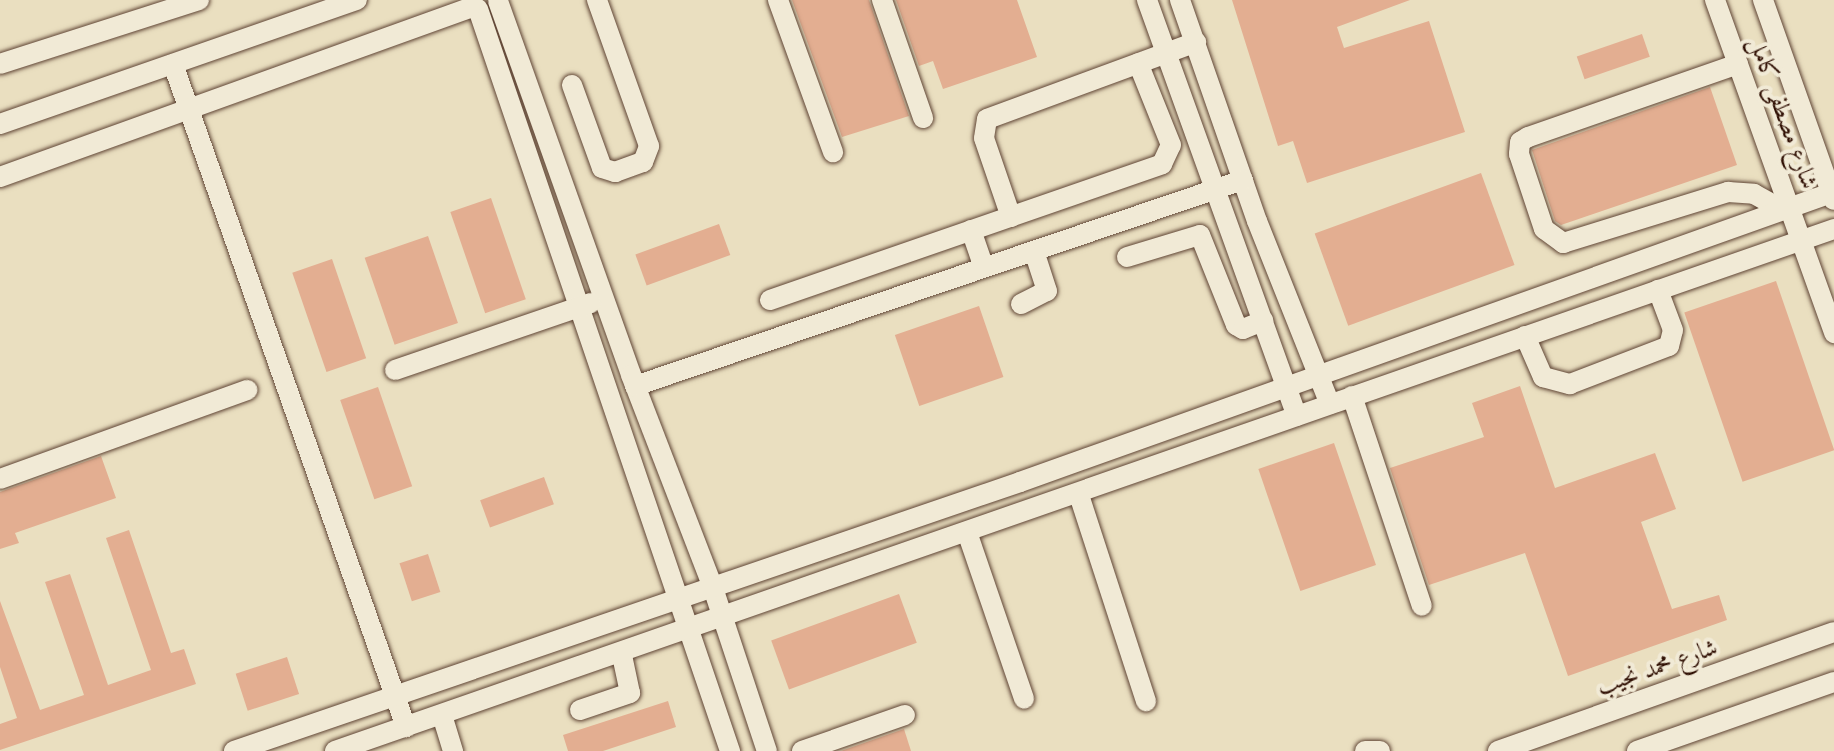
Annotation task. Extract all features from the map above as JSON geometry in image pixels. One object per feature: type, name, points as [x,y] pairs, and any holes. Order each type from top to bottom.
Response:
[{"type":"street","points":[[0,64],[15,63],[199,0]]},
{"type":"street","points":[[0,124],[357,0]]},
{"type":"street","points":[[572,85],[602,168],[615,172],[643,162],[649,146],[597,0]]},
{"type":"street","points":[[778,0],[833,152]]},
{"type":"street","points":[[882,0],[923,118]]},
{"type":"street","points":[[1147,0],[1297,416]]},
{"type":"street","points":[[1180,0],[1243,180],[1316,375],[1330,404]]},
{"type":"street","name":"شارع مصطفى كامل","points":[[1715,0],[1786,209],[1801,241],[1834,333]]},
{"type":"street","name":"شارع مصطفى كامل","points":[[1763,0],[1833,196]]},
{"type":"street","points":[[0,177],[469,6],[499,1],[635,386],[724,618],[767,751]]},
{"type":"street","points":[[469,6],[579,307],[730,751]]},
{"type":"street","points":[[1011,217],[984,138],[987,119],[1196,42]]},
{"type":"street","points":[[770,300],[1167,160],[1171,145],[1138,63]]},
{"type":"street","points":[[173,64],[406,727]]},
{"type":"street","points":[[1738,64],[1528,137],[1520,142],[1519,154],[1544,229],[1563,243],[1728,192],[1754,194],[1786,209]]},
{"type":"street","points":[[1185,106],[1214,96]]},
{"type":"street","points":[[635,386],[1243,180]]},
{"type":"street","points":[[234,751],[397,698],[678,597],[713,588],[945,508],[1786,209],[1833,196]]},
{"type":"street","points":[[335,751],[961,537],[1352,396],[1834,229]]},
{"type":"street","points":[[971,230],[984,267]]},
{"type":"street","points":[[1127,257],[1200,235],[1236,325],[1243,329],[1263,321]]},
{"type":"street","points":[[1021,304],[1047,291],[1034,251]]},
{"type":"street","points":[[1525,336],[1543,377],[1570,384],[1669,346],[1673,330],[1658,290]]},
{"type":"street","points":[[395,370],[606,297]]},
{"type":"street","points":[[0,479],[247,390]]},
{"type":"street","points":[[1352,396],[1422,606]]},
{"type":"street","points":[[1079,495],[1146,701]]},
{"type":"street","points":[[945,508],[961,537],[1024,699]]},
{"type":"street","name":"شارع محمد نجيب","points":[[1510,749],[1834,632]]},
{"type":"street","points":[[580,710],[630,693],[622,654]]},
{"type":"street","points":[[1637,751],[1834,682]]},
{"type":"street","points":[[442,715],[453,751]]},
{"type":"street","points":[[802,751],[905,715]]},
{"type":"street","points":[[1365,751],[1380,751]]},
{"type":"building","points":[[792,0],[869,0],[909,116],[842,137]]},
{"type":"building","points":[[896,0],[1017,0],[1037,57],[943,89],[933,61],[919,66]]},
{"type":"building","points":[[1232,0],[1410,0],[1337,27],[1344,48],[1429,21],[1465,132],[1307,183],[1293,141],[1278,146]]},
{"type":"building","points":[[1642,34],[1650,57],[1585,79],[1577,56]]},
{"type":"building","points":[[1710,87],[1737,165],[1561,225],[1555,221],[1532,150]]},
{"type":"building","points":[[1481,173],[1515,265],[1348,326],[1315,234]]},
{"type":"building","points":[[491,198],[526,299],[485,313],[450,212]]},
{"type":"building","points":[[719,224],[730,255],[647,285],[635,254]]},
{"type":"building","points":[[428,236],[458,323],[395,345],[365,258]]},
{"type":"building","points":[[332,259],[366,358],[326,372],[292,273]]},
{"type":"building","points":[[1776,281],[1834,450],[1743,482],[1684,313]]},
{"type":"building","points":[[979,306],[1003,377],[919,406],[895,335]]},
{"type":"building","points":[[1520,386],[1555,488],[1655,453],[1676,509],[1641,522],[1672,609],[1719,595],[1727,620],[1568,676],[1525,553],[1429,585],[1390,468],[1484,437],[1472,403]]},
{"type":"building","points":[[378,387],[412,486],[374,499],[340,400]]},
{"type":"building","points":[[1334,443],[1376,565],[1300,591],[1258,469]]},
{"type":"building","points":[[101,456],[116,498],[15,533],[19,543],[0,549],[0,492]]},
{"type":"building","points":[[544,477],[554,504],[490,528],[480,500]]},
{"type":"building","points":[[129,530],[171,653],[184,649],[196,684],[0,750],[0,724],[17,718],[0,667],[0,601],[40,710],[84,695],[45,582],[70,574],[108,685],[151,670],[106,538]]},
{"type":"building","points":[[428,554],[440,592],[412,601],[399,563]]},
{"type":"building","points":[[899,594],[917,643],[789,689],[771,641]]},
{"type":"building","points":[[287,657],[299,694],[248,711],[236,674]]},
{"type":"building","points":[[668,701],[676,727],[603,751],[568,751],[563,735]]},
{"type":"building","points":[[904,729],[911,751],[841,751]]}]
